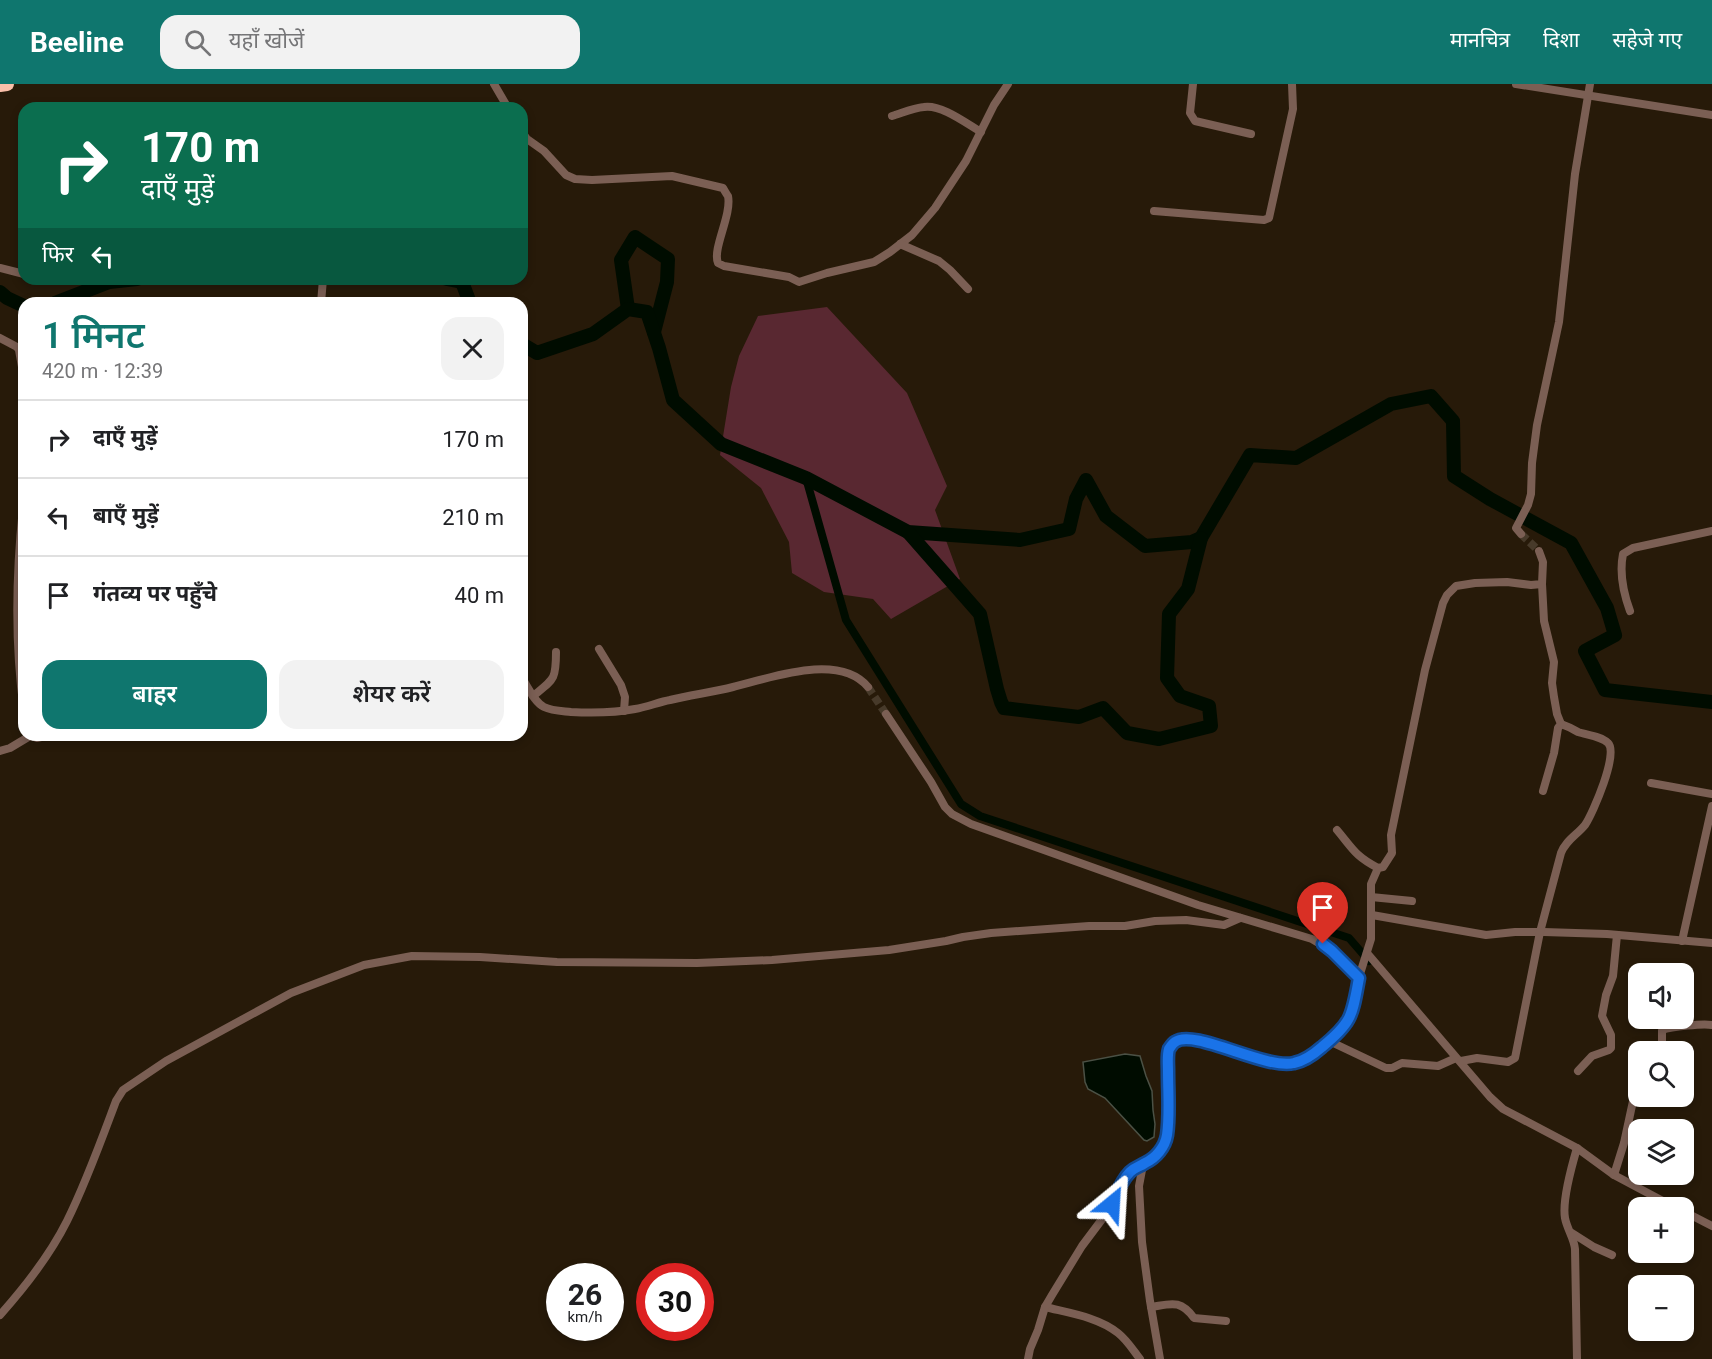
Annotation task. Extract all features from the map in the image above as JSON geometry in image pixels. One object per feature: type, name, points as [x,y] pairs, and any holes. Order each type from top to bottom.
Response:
[{"type":"highway","points":[[0,85],[7,84]]},
{"type":"street","points":[[494,84],[504,102]]},
{"type":"street","points":[[528,140],[544,151],[566,175],[575,179],[672,176],[723,188],[728,195],[726,224],[716,257],[718,263],[800,282],[882,259],[912,234],[935,208],[971,153],[994,105],[1008,84]]},
{"type":"street","points":[[1193,84],[1190,113],[1196,121],[1251,134]]},
{"type":"street","points":[[1154,210],[1264,220],[1269,218],[1293,109],[1292,84]]},
{"type":"street","points":[[1516,84],[1712,115]]},
{"type":"street","points":[[1521,534],[1516,529],[1531,494],[1537,425],[1559,322],[1575,174],[1590,84]]},
{"type":"street","points":[[892,116],[932,106],[981,132]]},
{"type":"street","points":[[900,244],[939,261],[968,289]]},
{"type":"street","points":[[0,268],[18,272]]},
{"type":"street","points":[[0,338],[18,348]]},
{"type":"street","points":[[1630,611],[1624,596],[1621,578],[1622,558],[1626,550],[1712,531]]},
{"type":"street","points":[[18,548],[16,596],[18,640]]},
{"type":"street","points":[[1329,1041],[1386,1068],[1402,1064],[1432,1066],[1454,1060],[1477,1058],[1508,1062],[1515,1058],[1540,932],[1564,846],[1586,824],[1605,783],[1611,753],[1611,746],[1608,742],[1561,724],[1557,714],[1552,683],[1554,662],[1544,621],[1543,562],[1539,552]]},
{"type":"street","points":[[1337,830],[1354,853],[1378,868],[1383,867],[1392,853],[1391,835],[1425,670],[1447,595],[1456,586],[1475,583],[1542,584]]},
{"type":"street","points":[[599,649],[621,684],[624,711]]},
{"type":"street","points":[[533,696],[554,678],[556,652]]},
{"type":"street","points":[[528,688],[543,707],[557,711],[584,713],[624,711],[802,670],[849,673],[862,680],[868,687]]},
{"type":"street","points":[[886,714],[945,807],[952,814],[971,824],[1198,905],[1312,939],[1323,944],[1360,975]]},
{"type":"street","points":[[1543,791],[1554,753],[1558,728],[1561,724]]},
{"type":"street","points":[[0,751],[20,741]]},
{"type":"street","points":[[1651,783],[1712,794]]},
{"type":"street","points":[[1682,941],[1712,807]]},
{"type":"street","points":[[1028,1359],[1045,1307],[1082,1246],[1109,1210],[1122,1182],[1136,1167],[1146,1163],[1157,1154],[1166,1142],[1169,1050],[1176,1040],[1191,1039],[1275,1064],[1286,1064],[1306,1059],[1342,1030],[1354,1008],[1360,975],[1371,939],[1371,884],[1378,868]]},
{"type":"street","points":[[1371,897],[1412,901]]},
{"type":"street","points":[[1372,915],[1486,935],[1540,932],[1617,935],[1712,943]]},
{"type":"street","points":[[0,1315],[45,1258],[66,1223],[116,1101],[123,1090],[166,1061],[265,1006],[302,987],[364,965],[412,956],[480,957],[557,962],[697,963],[772,960],[889,950],[991,933],[1089,926],[1125,926],[1155,921],[1186,920],[1224,925],[1240,918]]},
{"type":"street","points":[[1578,1071],[1592,1056],[1611,1048],[1611,1035],[1602,1016],[1613,976],[1617,935]]},
{"type":"street","points":[[1365,957],[1454,1060],[1503,1109],[1575,1153],[1655,1197]]},
{"type":"street","points":[[1662,1041],[1662,1030],[1668,1028],[1702,1023],[1712,1025]]},
{"type":"street","points":[[1614,1175],[1632,1107]]},
{"type":"street","points":[[1575,1153],[1564,1216],[1575,1249],[1577,1359]]},
{"type":"street","points":[[1146,1163],[1139,1185],[1142,1242],[1150,1307],[1160,1359]]},
{"type":"street","points":[[1694,1217],[1712,1226]]},
{"type":"street","points":[[1570,1232],[1612,1255]]},
{"type":"street","points":[[1150,1307],[1178,1305],[1186,1308],[1196,1319],[1226,1321]]},
{"type":"street","points":[[1045,1307],[1088,1318],[1107,1326],[1129,1343],[1140,1359]]},
{"type":"shaded area","points":[[827,307],[907,393],[947,486],[935,510],[960,579],[891,619],[873,599],[824,592],[792,573],[789,542],[761,488],[720,455],[731,387],[739,356],[758,316]]},
{"type":"shaded area","points":[[1125,1054],[1140,1056],[1152,1091],[1154,1137],[1147,1141],[1105,1098],[1088,1089],[1085,1082],[1083,1062]]},
{"type":"waterway","points":[[628,309],[621,260],[635,237],[668,259],[667,282],[654,332]]},
{"type":"waterway","points":[[70,297],[101,285]]},
{"type":"waterway","points":[[463,285],[468,297]]},
{"type":"waterway","points":[[0,292],[18,303]]},
{"type":"waterway","points":[[528,348],[537,353],[593,334],[628,309],[647,312],[673,400],[721,444],[806,478],[908,532],[1020,540],[1069,529],[1076,499],[1086,480],[1106,516],[1145,546],[1192,542],[1201,538],[1250,455],[1296,458],[1391,404],[1431,396],[1453,421],[1454,476],[1490,499],[1571,543],[1607,608],[1615,635],[1585,651],[1605,690],[1712,702]]},
{"type":"waterway","points":[[806,478],[846,620],[961,804],[980,816],[1349,938],[1369,961]]},
{"type":"waterway","points":[[908,532],[980,614],[997,689],[1004,708],[1079,717],[1103,708],[1127,733],[1159,739],[1211,726],[1209,706],[1180,696],[1167,678],[1169,614],[1188,589],[1201,538]]},
{"type":"tunnel","points":[[1521,534],[1539,551]]},
{"type":"tunnel","points":[[868,687],[886,714]]},
{"type":"route","points":[[1112,1204],[1128,1174],[1157,1154],[1166,1142],[1168,1059],[1171,1045],[1176,1040],[1191,1039],[1275,1064],[1286,1064],[1306,1059],[1342,1030],[1354,1008],[1359,978],[1323,944]]}]
